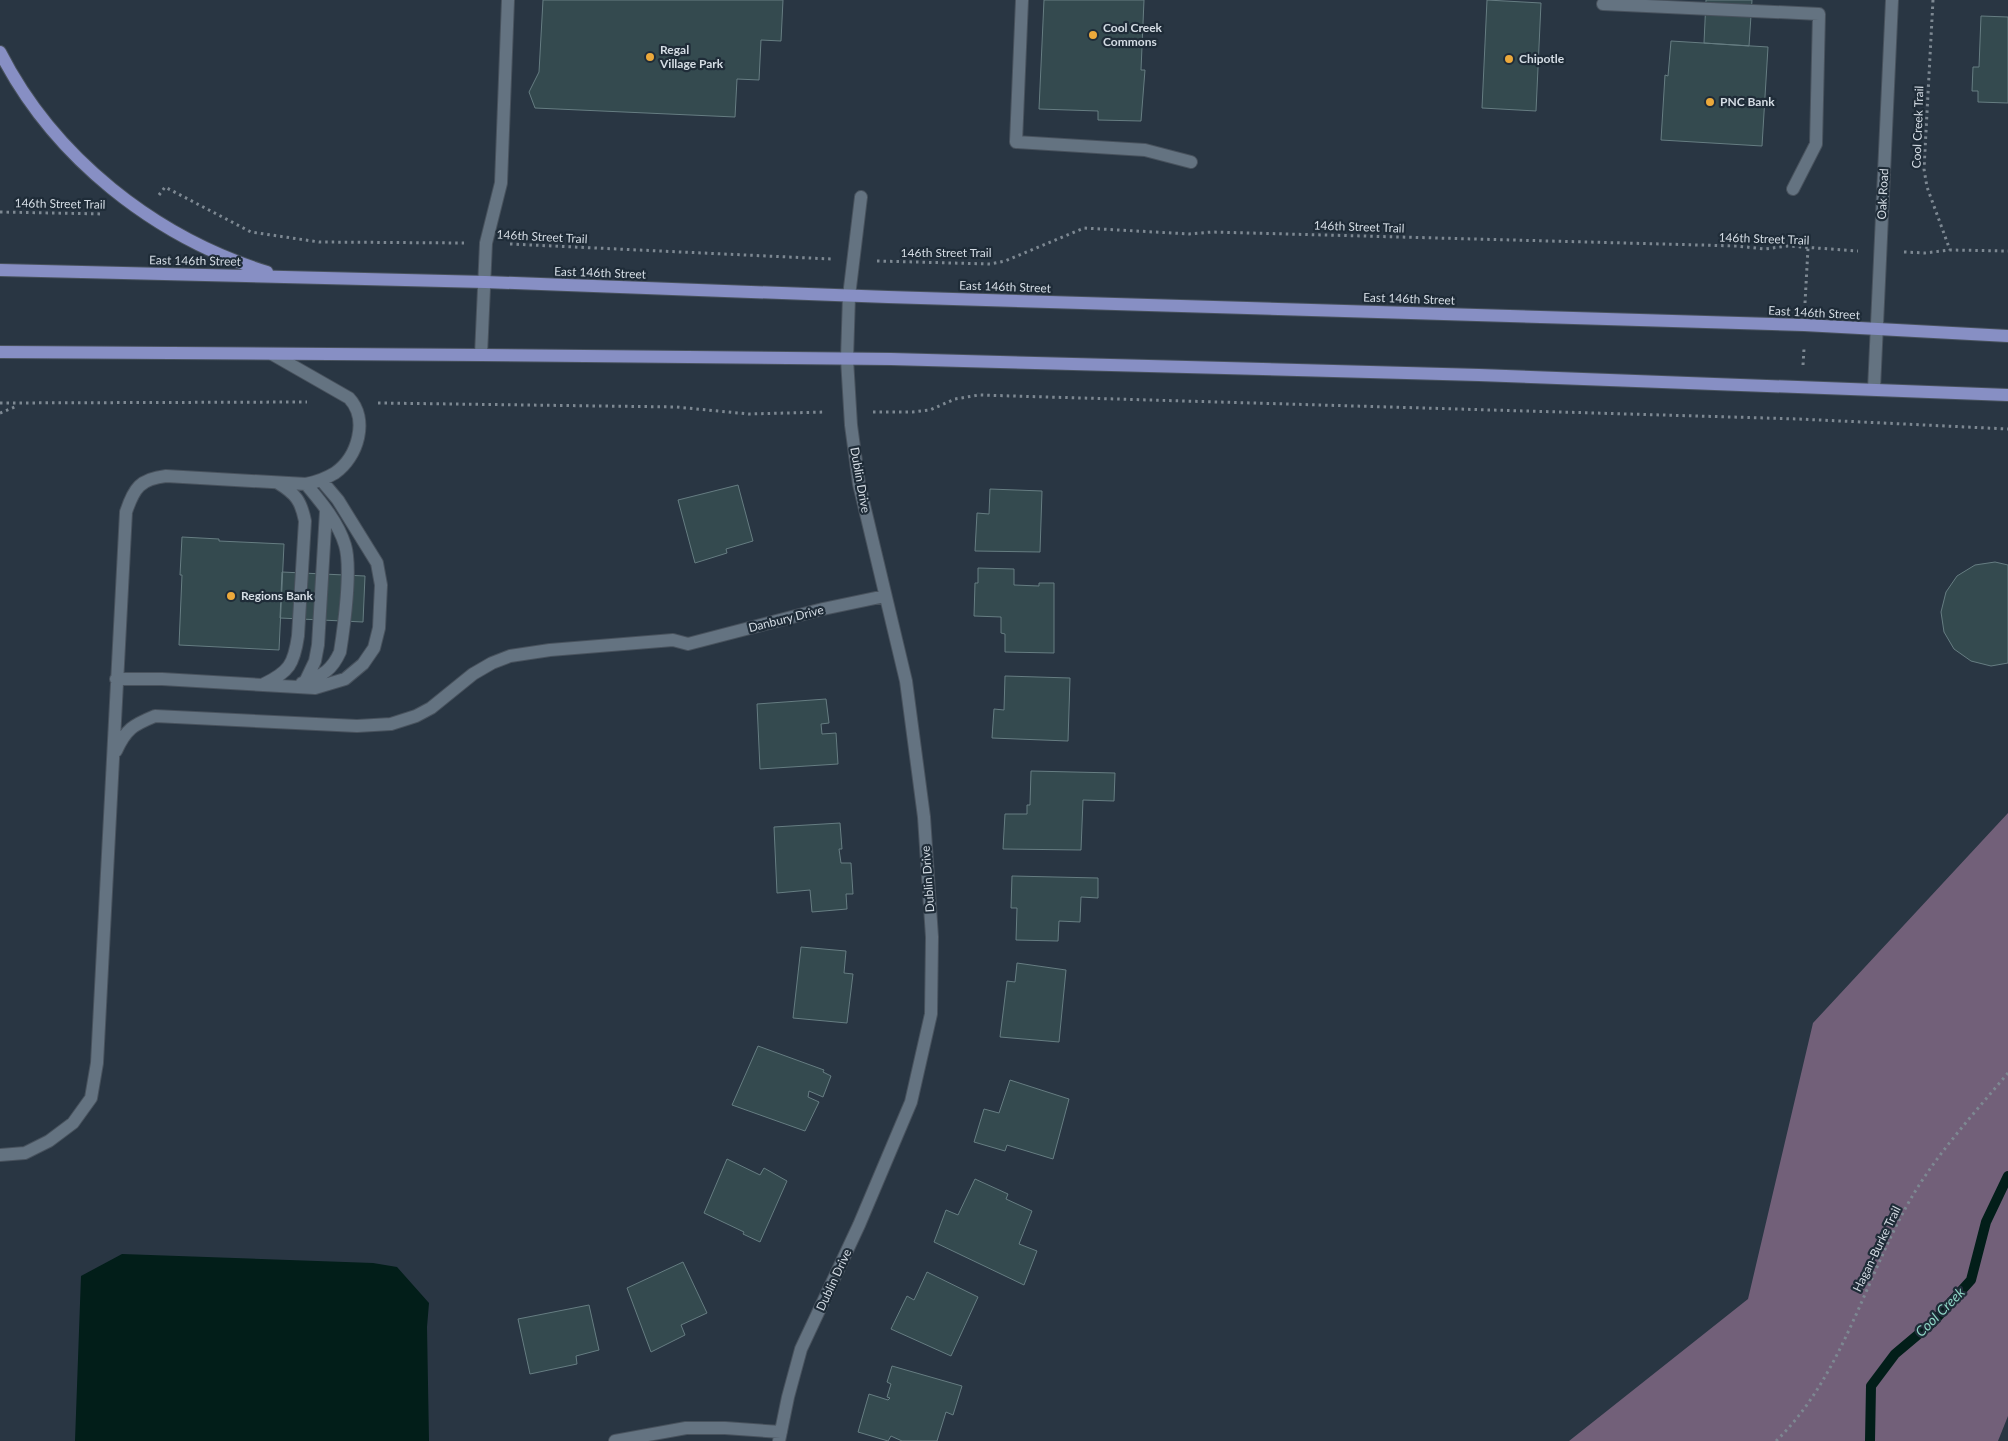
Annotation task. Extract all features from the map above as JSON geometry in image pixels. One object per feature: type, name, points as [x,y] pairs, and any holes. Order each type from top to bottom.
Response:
[{"type":"main road","points":[[0,52],[28,101],[72,152],[106,184],[142,212],[186,238],[247,266],[282,276]]},
{"type":"main road","name":"East 146th Street","points":[[0,270],[485,282],[849,296],[1804,326],[2008,336]]},
{"type":"main road","points":[[0,352],[847,359],[1479,375],[2008,395]]},
{"type":"street","points":[[481,355],[486,243],[501,183],[508,0]]},
{"type":"street","points":[[1022,0],[1016,142],[1145,150],[1192,162]]},
{"type":"street","name":"Oak Road","points":[[1874,389],[1892,0]]},
{"type":"street","points":[[1603,4],[1820,14],[1816,144],[1793,189]]},
{"type":"street","name":"Dublin Drive","points":[[780,1437],[802,1349],[859,1225],[911,1102],[931,1014],[932,937],[924,817],[906,681],[859,484],[851,425],[847,359],[849,296],[861,197]]},
{"type":"street","points":[[0,1156],[26,1153],[49,1142],[73,1123],[91,1098],[98,1063],[126,512],[132,495],[140,484],[152,478],[166,476],[306,484],[322,480],[337,472],[354,448],[360,423],[354,403],[332,387],[272,354]]},
{"type":"street","points":[[116,680],[162,678],[315,688],[345,679],[362,664],[374,648],[379,628],[381,585],[377,563],[338,500],[322,480]]},
{"type":"street","points":[[262,685],[281,676],[290,666],[296,652],[298,636],[305,521],[302,504],[290,491],[276,482]]},
{"type":"street","points":[[292,686],[320,676],[334,665],[340,652],[348,558],[344,543],[326,509],[306,484]]},
{"type":"street","points":[[305,682],[315,661],[318,645],[326,509]]},
{"type":"street","name":"Danbury Drive","points":[[112,760],[123,736],[137,723],[155,716],[357,726],[391,724],[406,720],[423,712],[473,674],[492,663],[510,656],[550,650],[673,640],[688,644],[823,609],[885,596]]},
{"type":"street","points":[[615,1441],[686,1428],[725,1428],[780,1437]]},
{"type":"path","name":"Cool Creek Trail","points":[[1933,0],[1924,169],[1927,187],[1950,250]]},
{"type":"path","name":"146th Street Trail","points":[[157,198],[164,187],[251,232],[319,242],[486,243],[854,260],[990,264],[1005,261],[1084,228],[1190,234],[1212,232],[1397,236],[1738,246],[1764,249],[1788,246],[1836,250]]},
{"type":"path","name":"146th Street Trail","points":[[0,212],[109,214]]},
{"type":"path","points":[[1925,253],[1950,250],[2008,251]]},
{"type":"path","points":[[894,412],[930,410],[955,399],[979,395],[1799,419],[2008,429]]},
{"type":"path","points":[[0,403],[276,402],[676,407],[749,414],[802,413]]},
{"type":"path","points":[[0,413],[22,404]]},
{"type":"path","name":"Hagan-Burke Trail","points":[[1776,1441],[1790,1427],[1812,1399],[1834,1358],[1905,1209],[1942,1149],[2008,1073]]},
{"type":"shaded area","points":[[2008,813],[2008,1416],[1998,1441],[1569,1441],[1748,1299],[1813,1023]]},
{"type":"shaded area","points":[[122,1254],[373,1263],[397,1267],[429,1303],[427,1327],[429,1441],[75,1441],[81,1276]]},
{"type":"building","name":"Regal Village Park","points":[[543,0],[783,0],[781,41],[761,40],[759,80],[737,79],[735,117],[535,108],[529,92],[539,72]]},
{"type":"building","name":"Cool Creek Commons","points":[[1044,0],[1144,0],[1141,70],[1145,70],[1141,121],[1098,120],[1098,111],[1039,109]]},
{"type":"building","points":[[1487,0],[1541,3],[1536,111],[1482,108]]},
{"type":"building","points":[[1706,0],[1752,0],[1749,46],[1704,43]]},
{"type":"building","points":[[1981,16],[2008,17],[2008,103],[1978,102],[1978,91],[1972,91],[1973,67],[1979,67]]},
{"type":"building","points":[[1671,41],[1768,47],[1762,146],[1661,140],[1665,75],[1668,76]]},
{"type":"building","points":[[738,485],[753,541],[726,549],[727,553],[695,563],[678,500]]},
{"type":"building","points":[[990,489],[1042,491],[1040,552],[975,551],[977,513],[989,514]]},
{"type":"building","name":"Regions Bank","points":[[182,537],[284,544],[279,650],[179,645]]},
{"type":"building","points":[[1995,562],[2008,565],[2008,663],[1991,666],[1971,661],[1954,649],[1944,632],[1941,612],[1946,592],[1957,576],[1975,565]]},
{"type":"building","points":[[978,568],[1014,569],[1014,585],[1039,586],[1039,583],[1054,583],[1054,653],[1005,652],[1005,634],[1001,633],[1001,617],[974,616],[975,583],[978,583]]},
{"type":"building","points":[[282,572],[365,576],[363,622],[280,618]]},
{"type":"building","points":[[1005,676],[1070,678],[1068,741],[992,738],[994,709],[1004,710]]},
{"type":"building","points":[[826,699],[829,723],[821,724],[822,734],[836,733],[838,764],[760,769],[757,704]]},
{"type":"building","points":[[1031,771],[1115,773],[1114,801],[1083,800],[1081,850],[1003,849],[1005,814],[1027,814],[1027,805],[1030,805]]},
{"type":"building","points":[[840,823],[842,849],[839,849],[841,863],[851,863],[853,894],[846,894],[847,909],[812,912],[810,890],[777,893],[774,827]]},
{"type":"building","points":[[1012,876],[1098,878],[1098,898],[1081,897],[1080,922],[1059,921],[1058,941],[1016,940],[1017,908],[1011,908]]},
{"type":"building","points":[[801,947],[846,951],[844,973],[853,974],[847,1023],[793,1018]]},
{"type":"building","points":[[1017,963],[1066,970],[1059,1042],[1000,1037],[1007,981],[1015,982]]},
{"type":"building","points":[[758,1046],[824,1070],[823,1072],[831,1076],[823,1097],[809,1091],[808,1097],[819,1102],[805,1131],[732,1105]]},
{"type":"building","points":[[1010,1080],[1069,1099],[1053,1159],[1007,1145],[1005,1151],[974,1142],[984,1109],[999,1113]]},
{"type":"building","points":[[727,1159],[760,1175],[764,1168],[787,1181],[760,1242],[743,1234],[744,1232],[704,1213]]},
{"type":"building","points":[[975,1179],[1008,1194],[1006,1199],[1032,1211],[1019,1244],[1037,1251],[1024,1285],[934,1242],[946,1210],[958,1215]]},
{"type":"building","points":[[683,1262],[707,1313],[681,1325],[685,1335],[651,1352],[627,1288]]},
{"type":"building","points":[[927,1272],[978,1297],[951,1356],[891,1329],[907,1296],[914,1300]]},
{"type":"building","points":[[589,1305],[599,1350],[576,1356],[577,1364],[530,1374],[518,1319]]},
{"type":"building","points":[[892,1366],[962,1386],[953,1415],[946,1412],[937,1441],[902,1441],[891,1436],[888,1441],[858,1432],[869,1394],[888,1400],[890,1398],[887,1397],[891,1384],[887,1382]]},
{"type":"waterway","name":"Cool Creek","points":[[1870,1441],[1871,1386],[1895,1354],[1933,1322],[1971,1280],[1986,1222],[2008,1176]]},
{"type":"place","name":"Cool Creek Commons","points":[[1093,35]]},
{"type":"place","name":"Regal Village Park","points":[[650,57]]},
{"type":"place","name":"Chipotle","points":[[1509,59]]},
{"type":"place","name":"PNC Bank","points":[[1710,102]]},
{"type":"place","name":"Regions Bank","points":[[231,596]]}]
